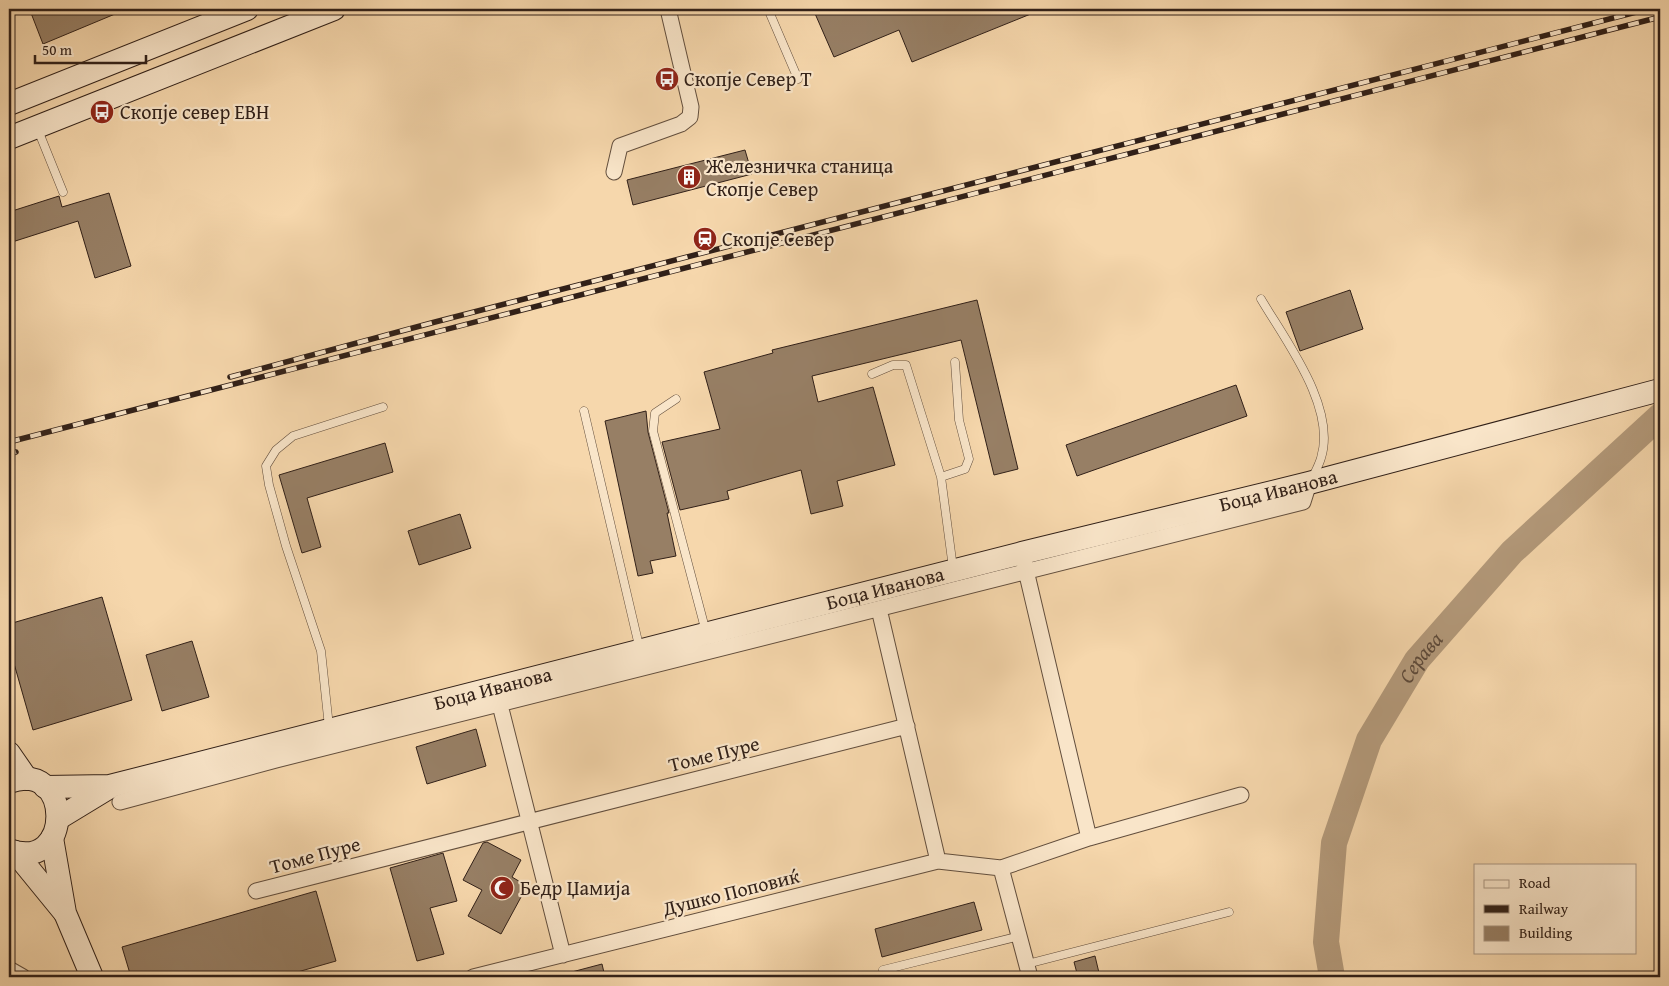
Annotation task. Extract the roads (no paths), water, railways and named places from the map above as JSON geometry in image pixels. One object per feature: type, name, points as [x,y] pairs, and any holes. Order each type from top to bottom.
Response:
[{"type":"street","points":[[9,104],[247,9]]},
{"type":"street","points":[[9,138],[334,9]]},
{"type":"street","points":[[614,172],[620,146],[681,124],[690,117],[690,100],[668,9]]},
{"type":"street","name":"Боца Иванова","points":[[12,851],[35,850],[55,828],[115,794],[330,729],[619,666],[641,651],[953,570],[1024,562],[1310,483],[1659,391]]},
{"type":"street","points":[[115,794],[500,705],[619,666],[879,609],[1024,562],[1089,838]]},
{"type":"street","points":[[879,609],[938,861]]},
{"type":"street","points":[[500,705],[563,955]]},
{"type":"street","name":"Томе Пуре","points":[[256,891],[530,820],[907,726]]},
{"type":"street","points":[[9,753],[27,783],[53,796],[58,807],[55,828],[65,913],[92,977]]},
{"type":"street","name":"Боца Иванова","points":[[27,783],[115,794]]},
{"type":"street","points":[[1028,971],[1001,868],[1089,838],[1241,795]]},
{"type":"street","points":[[12,851],[65,913]]},
{"type":"street","name":"Душко Поповиќ","points":[[473,977],[938,861],[1001,868]]},
{"type":"street","points":[[9,969],[23,977]]},
{"type":"lane","points":[[768,9],[798,79]]},
{"type":"lane","points":[[38,128],[63,192]]},
{"type":"lane","points":[[1261,298],[1316,393],[1324,429],[1322,457],[1310,483]]},
{"type":"lane","points":[[940,477],[965,469],[969,459],[959,420],[954,362]]},
{"type":"lane","points":[[872,374],[893,364],[906,364],[940,477],[953,570]]},
{"type":"lane","points":[[676,398],[655,413],[653,431],[707,634]]},
{"type":"lane","points":[[330,729],[321,651],[274,502],[266,474],[266,466],[276,450],[293,436],[383,407]]},
{"type":"lane","points":[[584,411],[641,651]]},
{"type":"lane","points":[[1028,971],[1229,912]]},
{"type":"lane","points":[[884,970],[1020,936]]},
{"type":"waterway","name":"Серава","points":[[1332,977],[1326,942],[1334,843],[1369,740],[1417,660],[1512,552],[1660,416]]},
{"type":"railway","points":[[230,377],[435,322],[1648,9]]},
{"type":"railway","points":[[9,442],[1660,17]]},
{"type":"railway","points":[[9,454],[16,452]]},
{"type":"place","name":"Скопје Север Т","points":[[667,79]]},
{"type":"place","name":"Скопје север ЕВН","points":[[102,112]]},
{"type":"place","name":"Железничка станица Скопје Север","points":[[689,177]]},
{"type":"place","name":"Скопје Север","points":[[705,239]]},
{"type":"place","name":"Бедр Џамија","points":[[502,888]]}]
